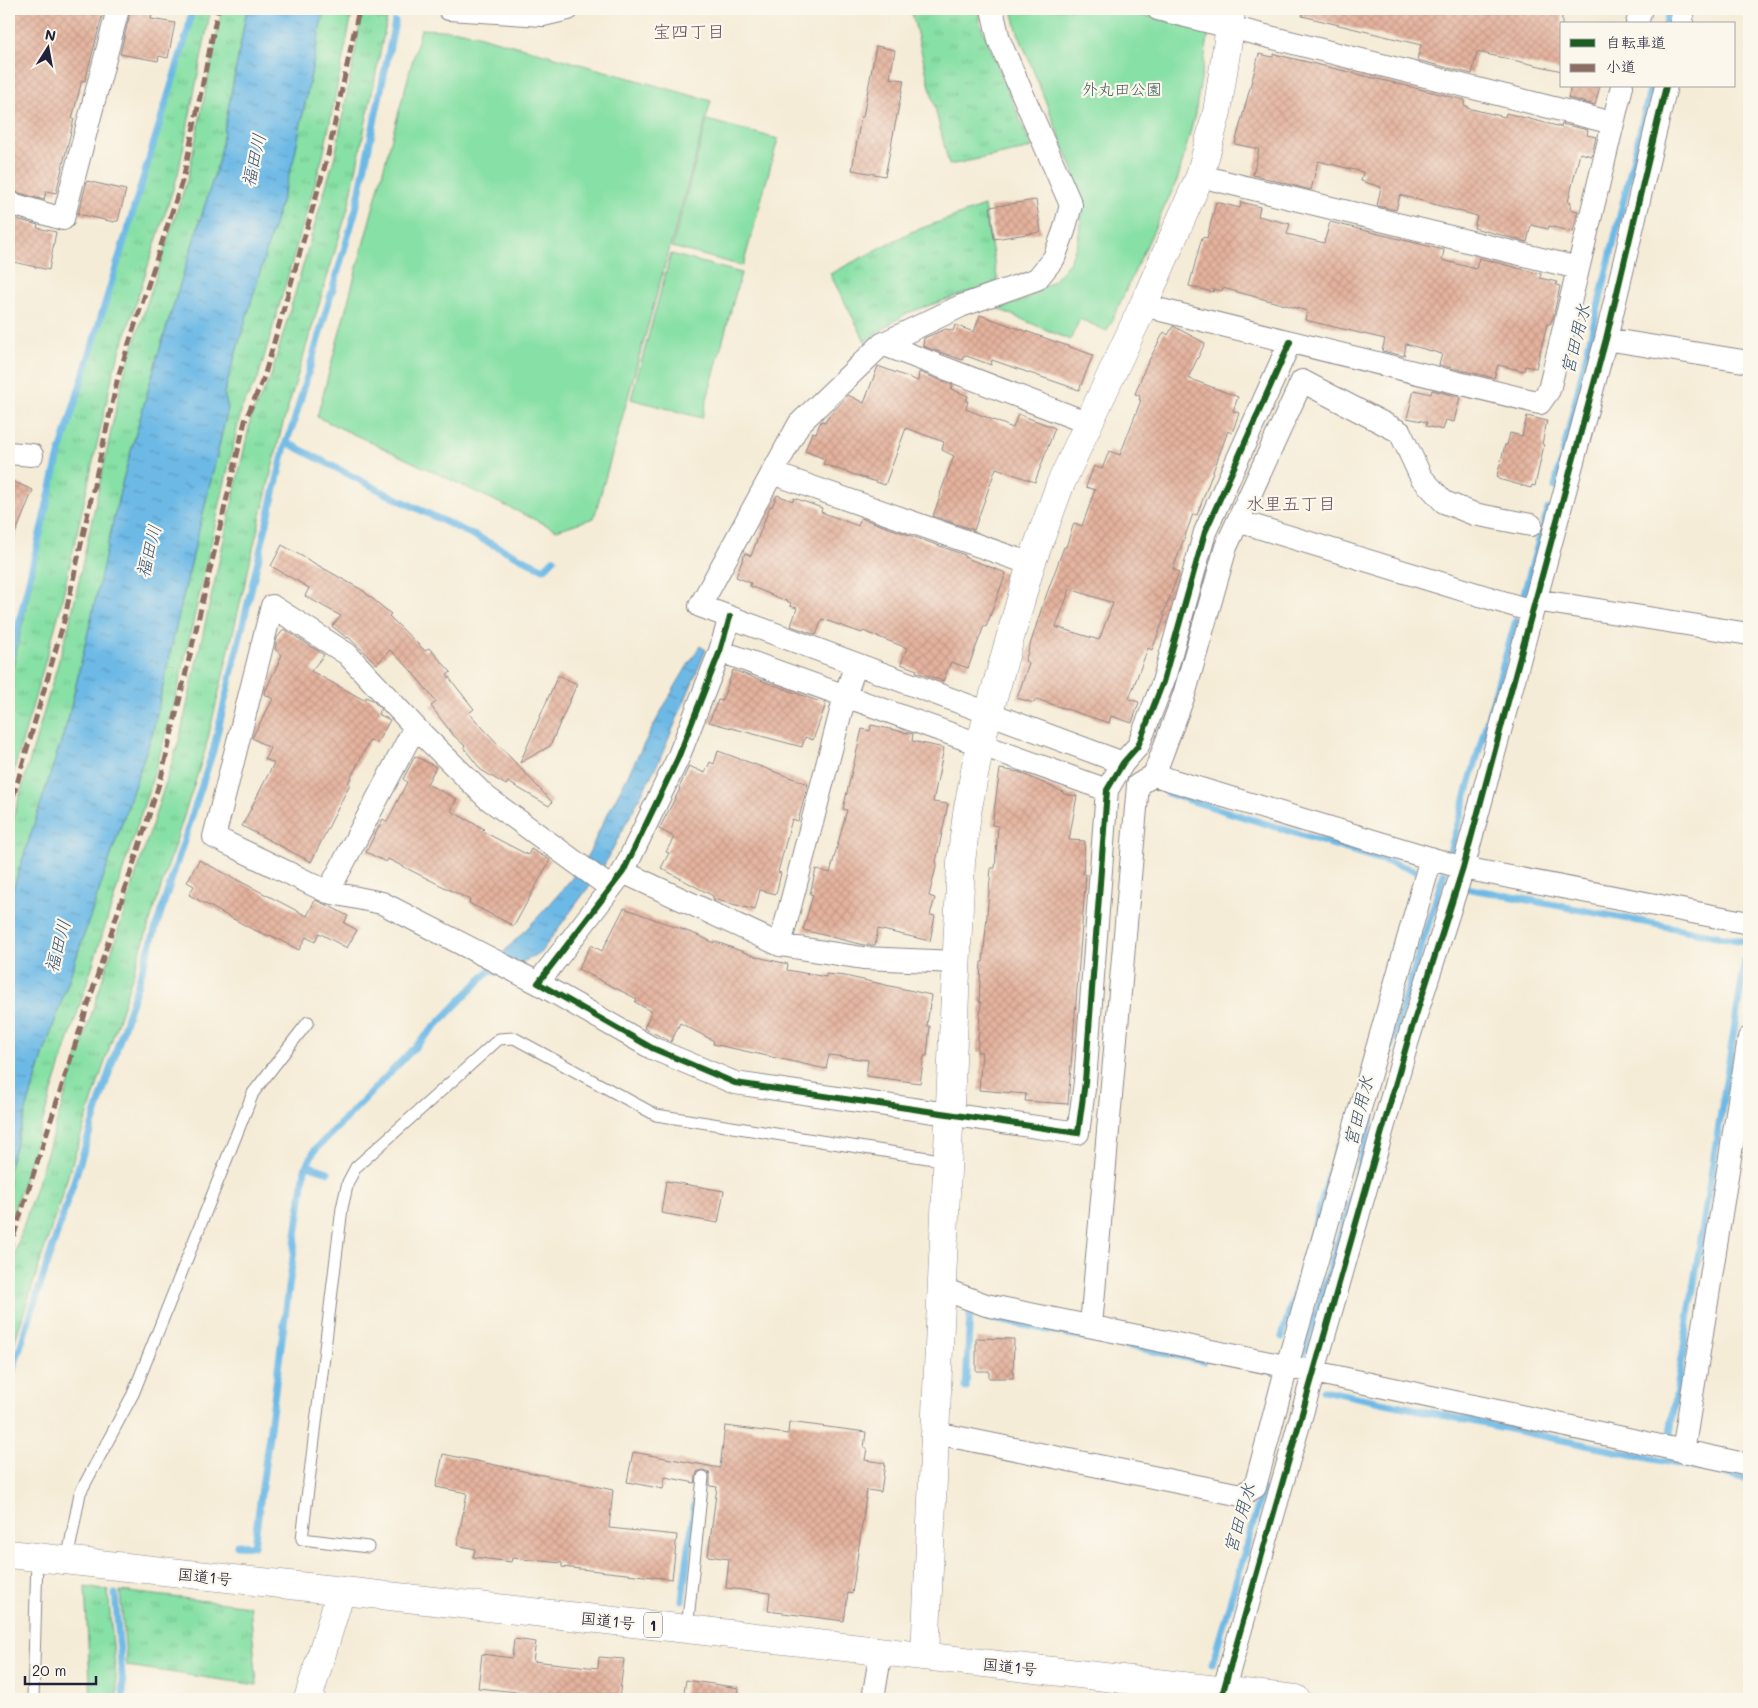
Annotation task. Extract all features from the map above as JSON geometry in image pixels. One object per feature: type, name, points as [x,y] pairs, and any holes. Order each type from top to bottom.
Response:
[{"type":"main road","points":[[925,1656],[943,1288],[956,962],[961,862],[967,813],[980,744],[1031,564],[1060,485],[1144,304],[1200,176],[1217,112],[1230,18]]},
{"type":"main road","name":"国道1号","points":[[9,1554],[925,1656],[1192,1693],[1296,1699]]},
{"type":"main road","points":[[308,1699],[341,1591]]},
{"type":"street","points":[[9,203],[63,219],[118,9]]},
{"type":"street","points":[[449,9],[543,15],[568,9]]},
{"type":"street","points":[[992,9],[999,40],[1071,204],[1054,258],[1037,279],[961,306],[882,344],[799,424],[700,606],[1123,763]]},
{"type":"street","points":[[1158,9],[1230,18],[1614,123]]},
{"type":"street","points":[[1638,22],[1641,9]]},
{"type":"street","points":[[1681,22],[1684,9]]},
{"type":"street","points":[[1144,304],[1161,310],[1540,403],[1548,390],[1622,88]]},
{"type":"street","points":[[1223,1695],[1408,1040],[1463,868],[1606,339],[1666,88]]},
{"type":"street","points":[[1200,176],[1578,268]]},
{"type":"street","points":[[1606,339],[1749,362]]},
{"type":"street","points":[[956,962],[863,958],[780,945],[612,880],[564,854],[486,797],[415,727],[347,654],[272,606],[214,837],[328,892],[382,903],[532,980],[652,1048],[735,1083],[1078,1133],[1085,1082],[1107,790],[1123,763],[1138,746],[1163,682],[1205,532],[1290,342]]},
{"type":"street","points":[[882,344],[1088,423]]},
{"type":"street","points":[[1091,1326],[1138,784],[1154,775],[1184,695],[1226,547],[1302,381],[1400,432],[1421,477],[1444,502],[1474,514],[1531,525]]},
{"type":"street","points":[[9,453],[32,454]]},
{"type":"street","points":[[772,474],[1031,564]]},
{"type":"street","points":[[1238,521],[1534,606],[1749,634]]},
{"type":"street","points":[[532,980],[612,880],[678,758],[720,651],[730,617]]},
{"type":"street","points":[[720,651],[1107,790]]},
{"type":"street","points":[[780,945],[845,696],[856,664]]},
{"type":"street","points":[[328,892],[415,727]]},
{"type":"street","points":[[1154,775],[1463,868],[1749,923]]},
{"type":"street","points":[[936,1433],[1241,1495],[1255,1487],[1287,1366],[1431,858]]},
{"type":"street","points":[[1683,1452],[1749,1038]]},
{"type":"street","points":[[943,1288],[986,1305],[1287,1366],[1749,1465]]},
{"type":"street","points":[[873,1699],[881,1651]]},
{"type":"lane","points":[[67,1561],[80,1493],[133,1394],[253,1093],[308,1022]]},
{"type":"lane","points":[[368,1547],[302,1539],[342,1208],[348,1182],[356,1167],[499,1039],[514,1038],[656,1115],[947,1161]]},
{"type":"lane","points":[[687,1629],[703,1477]]},
{"type":"lane","points":[[33,1699],[37,1558]]},
{"type":"green space","points":[[195,9],[211,9],[178,174],[113,373],[58,617],[9,788],[9,684],[40,544],[61,457],[190,31]]},
{"type":"green space","points":[[222,9],[247,9],[218,163],[157,358],[121,487],[68,720],[9,901],[9,832],[70,622],[122,380],[188,177]]},
{"type":"green space","points":[[324,9],[353,9],[323,156],[258,378],[242,407],[176,697],[159,758],[9,1226],[9,1166],[43,1056],[153,731],[228,408],[224,393],[294,158]]},
{"type":"green space","points":[[363,9],[389,9],[349,205],[282,427],[205,751],[9,1359],[9,1271],[179,741],[252,414],[270,379],[336,152]]},
{"type":"green space","points":[[911,9],[979,9],[980,23],[1032,148],[949,165]]},
{"type":"green space","name":"外丸田公園","points":[[1012,9],[1119,9],[1209,32],[1195,114],[1178,178],[1107,331],[1080,319],[1070,340],[998,309],[1027,299],[1054,280],[1069,263],[1078,242],[1082,210],[1075,175],[1017,30]]},
{"type":"green space","points":[[421,29],[463,31],[711,101],[594,518],[557,530],[317,417]]},
{"type":"green space","points":[[707,120],[778,139],[743,266],[672,247]]},
{"type":"green space","points":[[984,206],[998,282],[907,313],[865,341],[830,274],[911,232]]},
{"type":"green space","points":[[671,254],[741,273],[702,418],[631,399]]},
{"type":"green space","points":[[85,1587],[108,1591],[118,1699],[91,1699]]},
{"type":"green space","points":[[120,1591],[250,1606],[257,1685],[127,1666]]},
{"type":"water","name":"福田川","points":[[247,9],[324,9],[294,158],[224,393],[228,408],[153,731],[43,1056],[9,1166],[9,901],[68,720],[121,487],[157,358],[218,163]]},
{"type":"water","points":[[700,646],[706,650],[660,759],[602,869],[540,953],[496,975],[486,970],[549,905],[583,863],[662,710]]},
{"type":"building","points":[[9,9],[104,9],[85,81],[82,80],[56,193],[46,191],[44,200],[9,190]]},
{"type":"building","points":[[131,9],[153,9],[151,19],[175,23],[168,58],[159,56],[158,61],[120,54]]},
{"type":"building","points":[[1303,9],[1562,9],[1562,22],[1560,22],[1560,71],[1477,52],[1472,74],[1417,60],[1421,45],[1302,16]]},
{"type":"building","points":[[876,46],[895,50],[890,78],[904,80],[885,176],[852,170]]},
{"type":"building","points":[[1259,54],[1273,57],[1274,54],[1465,100],[1464,105],[1467,108],[1505,117],[1506,113],[1561,127],[1562,124],[1588,130],[1587,135],[1596,137],[1592,156],[1580,153],[1568,202],[1571,203],[1570,209],[1578,211],[1573,232],[1549,226],[1548,229],[1531,225],[1527,242],[1474,228],[1477,216],[1400,195],[1396,210],[1377,206],[1381,187],[1361,181],[1363,172],[1318,161],[1311,190],[1253,175],[1259,149],[1235,144]]},
{"type":"building","points":[[1570,88],[1599,88],[1595,105],[1568,98]]},
{"type":"building","points":[[87,181],[126,190],[118,221],[114,222],[78,214]]},
{"type":"building","points":[[1036,200],[1041,232],[994,239],[990,207]]},
{"type":"building","points":[[1216,202],[1240,208],[1241,202],[1260,207],[1258,216],[1290,224],[1287,234],[1324,243],[1330,222],[1444,250],[1442,260],[1476,269],[1479,258],[1541,274],[1540,278],[1557,282],[1556,285],[1560,286],[1553,318],[1550,324],[1547,324],[1536,368],[1525,366],[1524,371],[1498,365],[1494,378],[1439,365],[1442,354],[1406,344],[1404,356],[1382,351],[1385,339],[1305,320],[1307,311],[1223,288],[1222,291],[1214,289],[1213,292],[1189,286],[1202,237],[1207,238]]},
{"type":"building","points":[[9,217],[38,225],[37,228],[56,232],[49,270],[9,261]]},
{"type":"building","points":[[980,315],[1093,355],[1079,390],[992,360],[991,365],[964,355],[962,360],[923,346],[924,338],[946,329],[953,331],[955,325],[974,332]]},
{"type":"building","points":[[1173,326],[1205,343],[1188,378],[1238,397],[1233,411],[1239,413],[1232,433],[1228,431],[1197,515],[1193,514],[1173,569],[1179,572],[1163,615],[1165,616],[1152,650],[1148,648],[1129,699],[1139,702],[1132,723],[1111,716],[1109,723],[1036,699],[1034,703],[1017,698],[1029,663],[1025,661],[1064,547],[1066,547],[1074,523],[1082,526],[1095,490],[1086,487],[1094,466],[1102,469],[1109,451],[1120,455],[1141,400],[1139,400],[1140,396],[1135,394],[1145,368],[1164,332],[1168,335]],"holes":[[[1070,589],[1113,603],[1099,640],[1056,627]]]},
{"type":"building","points":[[878,366],[918,381],[919,372],[953,385],[951,389],[968,396],[966,409],[1013,428],[1018,414],[1055,428],[1035,482],[996,468],[974,530],[933,516],[954,456],[942,450],[944,442],[906,428],[885,485],[823,464],[825,459],[805,451],[812,432],[816,433],[821,421],[825,422],[848,395],[864,403]]},
{"type":"building","points":[[1414,390],[1431,394],[1432,390],[1460,397],[1454,422],[1446,420],[1443,430],[1426,426],[1427,422],[1407,418]]},
{"type":"building","points":[[1527,416],[1547,421],[1535,486],[1532,485],[1531,488],[1498,479],[1499,477],[1497,476],[1510,433],[1522,436]]},
{"type":"building","points":[[9,480],[33,490],[9,549]]},
{"type":"building","points":[[777,495],[793,501],[794,498],[822,508],[821,512],[858,526],[861,518],[965,555],[964,557],[1006,573],[968,668],[951,662],[943,681],[916,672],[917,670],[901,664],[907,648],[863,631],[862,633],[822,619],[816,635],[791,626],[797,608],[790,606],[791,603],[750,586],[751,583],[736,577],[745,553],[751,556],[770,506],[772,507]]},
{"type":"building","points":[[282,545],[362,590],[391,614],[389,616],[425,651],[429,648],[451,672],[447,675],[474,709],[469,713],[552,802],[549,806],[508,782],[506,785],[481,770],[464,748],[465,746],[453,735],[431,706],[436,702],[406,665],[390,650],[377,664],[348,637],[332,626],[341,616],[305,596],[309,588],[271,566]]},
{"type":"building","points":[[284,629],[324,655],[311,671],[364,700],[366,697],[372,700],[381,709],[378,714],[390,720],[377,743],[370,740],[311,862],[242,826],[274,763],[265,759],[270,748],[252,738],[273,699],[264,694],[282,655],[275,649],[277,638]]},
{"type":"building","points":[[733,670],[826,704],[813,740],[805,737],[802,747],[709,722],[718,700],[722,701]]},
{"type":"building","points":[[558,675],[577,684],[550,746],[520,763]]},
{"type":"building","points":[[871,725],[913,734],[912,741],[944,748],[933,802],[948,804],[929,896],[935,898],[930,915],[935,916],[930,941],[878,929],[875,945],[864,945],[803,930],[813,895],[810,894],[816,869],[830,873],[847,810],[843,809],[862,729],[870,731]]},
{"type":"building","points":[[718,751],[808,784],[798,821],[792,819],[778,872],[781,873],[776,894],[760,890],[755,910],[713,899],[713,896],[661,868],[669,853],[666,852],[674,837],[659,829],[680,789],[689,766],[705,773],[710,762],[714,764]]},
{"type":"building","points":[[415,756],[436,767],[427,784],[457,799],[451,811],[484,829],[482,831],[528,855],[531,849],[550,860],[514,926],[469,903],[470,900],[388,859],[386,862],[366,852],[383,819],[387,822],[407,782],[403,779]]},
{"type":"building","points":[[1000,769],[1019,772],[1063,792],[1063,794],[1077,796],[1069,840],[1085,841],[1083,873],[1086,874],[1068,1104],[1025,1101],[1026,1094],[979,1090],[982,1052],[977,1052],[981,1002],[979,1002],[981,962],[983,962],[991,868],[995,868],[998,826],[992,825]]},
{"type":"building","points":[[199,860],[307,916],[315,900],[329,906],[348,916],[344,923],[357,930],[347,948],[319,933],[315,942],[306,937],[299,950],[270,935],[252,929],[189,895],[194,886],[187,882]]},
{"type":"building","points":[[624,908],[714,943],[714,941],[757,957],[788,964],[787,970],[826,977],[826,974],[845,976],[931,995],[927,1026],[930,1026],[927,1056],[924,1056],[920,1083],[866,1076],[868,1060],[829,1055],[826,1069],[713,1044],[714,1041],[680,1023],[671,1042],[644,1028],[652,1012],[635,1002],[637,999],[578,969],[591,945],[602,951]]},
{"type":"building","points":[[666,1181],[724,1191],[718,1223],[661,1213]]},
{"type":"building","points":[[976,1338],[1014,1339],[1013,1378],[989,1378],[989,1371],[976,1371]]},
{"type":"building","points":[[789,1422],[866,1432],[864,1448],[867,1448],[865,1460],[885,1463],[881,1492],[867,1490],[852,1594],[848,1593],[844,1621],[768,1611],[770,1593],[726,1588],[729,1559],[708,1556],[717,1487],[710,1486],[710,1474],[707,1471],[697,1472],[695,1483],[665,1477],[663,1489],[627,1482],[633,1452],[720,1468],[725,1426],[788,1434]]},
{"type":"building","points":[[443,1454],[613,1490],[609,1528],[677,1535],[672,1579],[562,1567],[562,1563],[512,1558],[511,1562],[473,1557],[475,1549],[457,1545],[467,1493],[436,1487]]},
{"type":"building","points":[[514,1639],[536,1642],[533,1661],[598,1668],[599,1657],[624,1659],[619,1699],[537,1699],[537,1694],[478,1688],[482,1654],[512,1658]]},
{"type":"building","points":[[686,1680],[739,1688],[738,1699],[683,1699]]},
{"type":"waterway","points":[[9,665],[57,462],[188,30],[192,9]]},
{"type":"waterway","name":"宮田用水","points":[[1667,22],[1670,9]]},
{"type":"waterway","points":[[9,1382],[213,751],[286,442],[293,425],[356,209],[395,22]]},
{"type":"waterway","name":"宮田用水","points":[[1555,487],[1651,88]]},
{"type":"waterway","points":[[286,442],[383,492],[544,569],[554,559]]},
{"type":"waterway","name":"宮田用水","points":[[1523,597],[1548,509]]},
{"type":"waterway","name":"宮田用水","points":[[1449,855],[1516,620]]},
{"type":"waterway","points":[[1167,793],[1414,870]]},
{"type":"waterway","name":"宮田用水","points":[[1303,1356],[1347,1214],[1384,1067],[1444,873]]},
{"type":"waterway","points":[[1466,888],[1748,942],[1670,1434]]},
{"type":"waterway","points":[[237,1545],[254,1546],[305,1169],[314,1151],[489,971],[496,967]]},
{"type":"waterway","points":[[1282,1337],[1338,1146]]},
{"type":"waterway","points":[[307,1165],[328,1172]]},
{"type":"waterway","points":[[966,1388],[970,1312],[988,1318],[1203,1361]]},
{"type":"waterway","points":[[1323,1390],[1749,1479]]},
{"type":"waterway","name":"宮田用水","points":[[1212,1664],[1263,1489]]},
{"type":"waterway","points":[[682,1600],[695,1503]]},
{"type":"waterway","points":[[115,1594],[124,1699]]},
{"type":"marked path","points":[[9,811],[64,621],[118,377],[184,175],[218,9]]},
{"type":"marked path","points":[[9,1250],[161,778],[245,421],[264,377],[328,155],[359,9]]},
{"type":"cycle path","points":[[1221,1699],[1408,1040],[1463,868],[1606,339],[1666,88]]},
{"type":"cycle path","points":[[730,617],[720,651],[678,758],[623,872],[538,983],[652,1048],[735,1083],[1078,1133],[1085,1082],[1107,790],[1123,763],[1138,746],[1163,682],[1205,532],[1290,342]]},
{"type":"district","name":"宝四丁目","points":[[689,31]]},
{"type":"district","name":"水里五丁目","points":[[1291,503]]}]
